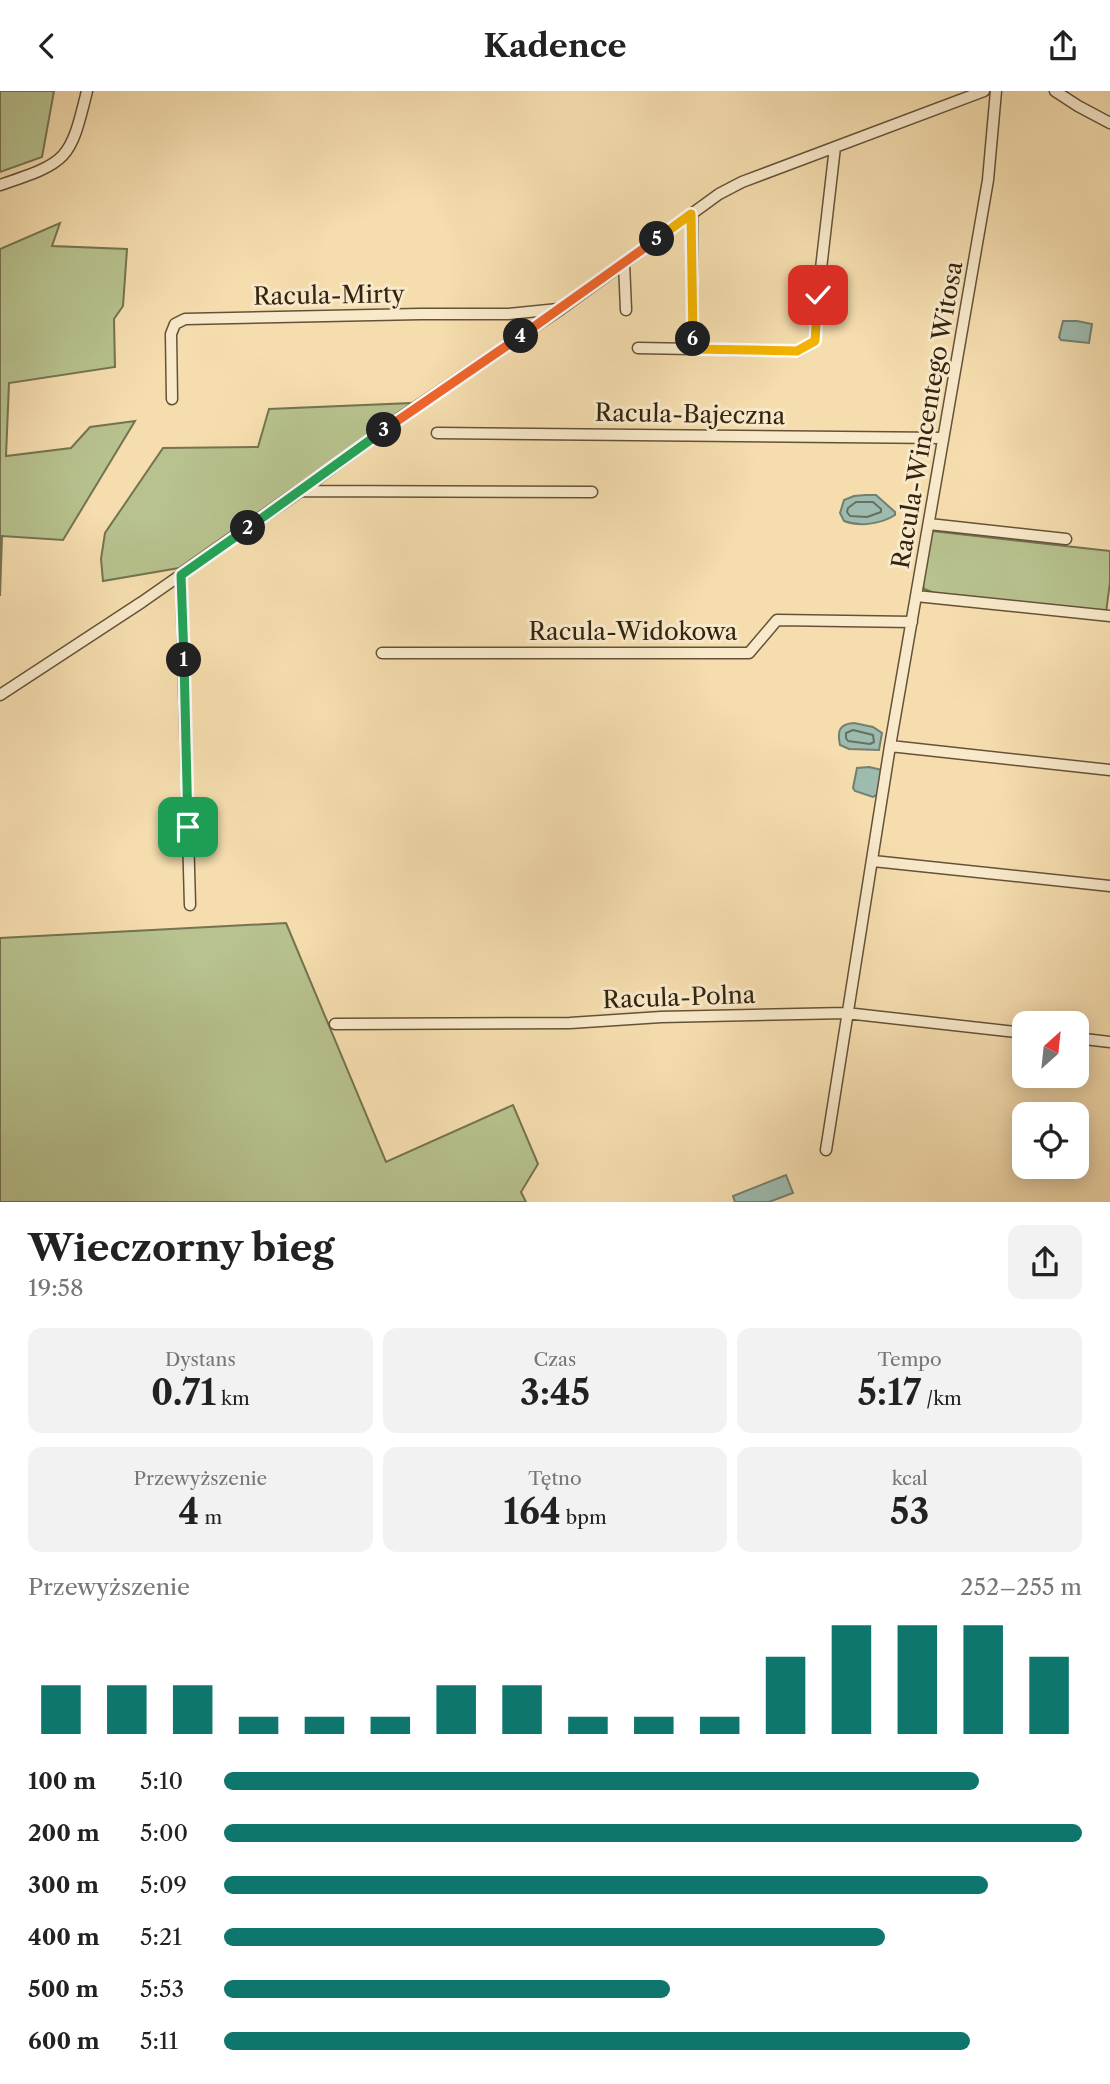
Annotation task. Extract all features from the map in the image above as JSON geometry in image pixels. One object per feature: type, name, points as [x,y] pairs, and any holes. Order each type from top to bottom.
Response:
[{"type":"street","points":[[0,185],[39,172],[61,160],[74,138],[87,91]]},
{"type":"street","points":[[0,695],[181,575],[400,418],[561,309],[719,194],[742,182],[984,91]]},
{"type":"street","name":"Racula-Wincentego Witosa","points":[[826,1150],[890,746],[988,180],[996,91]]},
{"type":"street","points":[[1055,91],[1110,123]]},
{"type":"street","points":[[638,348],[797,351],[815,341],[835,147]]},
{"type":"street","points":[[691,214],[693,349]]},
{"type":"street","points":[[624,263],[626,310]]},
{"type":"street","name":"Racula-Mirty","points":[[172,400],[171,334],[175,324],[185,319],[508,314],[561,309]]},
{"type":"street","name":"Racula-Bajeczna","points":[[437,433],[943,437]]},
{"type":"street","points":[[301,491],[592,492]]},
{"type":"street","points":[[929,524],[1066,539]]},
{"type":"street","points":[[181,575],[190,905]]},
{"type":"street","points":[[916,596],[1110,617]]},
{"type":"street","name":"Racula-Widokowa","points":[[382,653],[749,653],[777,620],[912,622]]},
{"type":"street","points":[[890,746],[1110,770]]},
{"type":"street","points":[[873,861],[1110,886]]},
{"type":"street","name":"Racula-Polna","points":[[335,1024],[570,1023],[661,1017],[846,1013],[1012,1032]]},
{"type":"street","points":[[1089,1040],[1110,1042]]},
{"type":"green space","points":[[0,91],[54,91],[42,157],[0,172]]},
{"type":"green space","points":[[60,223],[52,246],[127,249],[123,306],[114,319],[115,367],[9,383],[6,456],[71,448],[90,427],[135,421],[63,540],[2,536],[0,596],[0,249]]},
{"type":"green space","points":[[414,403],[179,568],[103,581],[101,559],[105,533],[163,448],[258,447],[269,409]]},
{"type":"green space","points":[[932,531],[1110,551],[1106,613],[940,595],[924,589],[922,582]]},
{"type":"green space","points":[[286,923],[386,1162],[513,1105],[538,1164],[521,1192],[526,1202],[0,1202],[0,938]]},
{"type":"water","points":[[1063,321],[1092,324],[1089,343],[1061,340],[1059,337]]},
{"type":"water","points":[[876,495],[895,515],[870,524],[844,521],[840,513],[844,500],[854,496]]},
{"type":"water","points":[[854,723],[873,727],[882,733],[879,750],[849,749],[840,745],[840,729]]},
{"type":"water","points":[[857,768],[882,770],[878,794],[873,797],[853,788]]},
{"type":"water","points":[[786,1175],[793,1193],[769,1202],[735,1202],[733,1196]]},
{"type":"route","points":[[188,827],[181,575],[400,418],[561,309],[691,214],[693,349],[797,351],[815,341],[818,295]]}]
